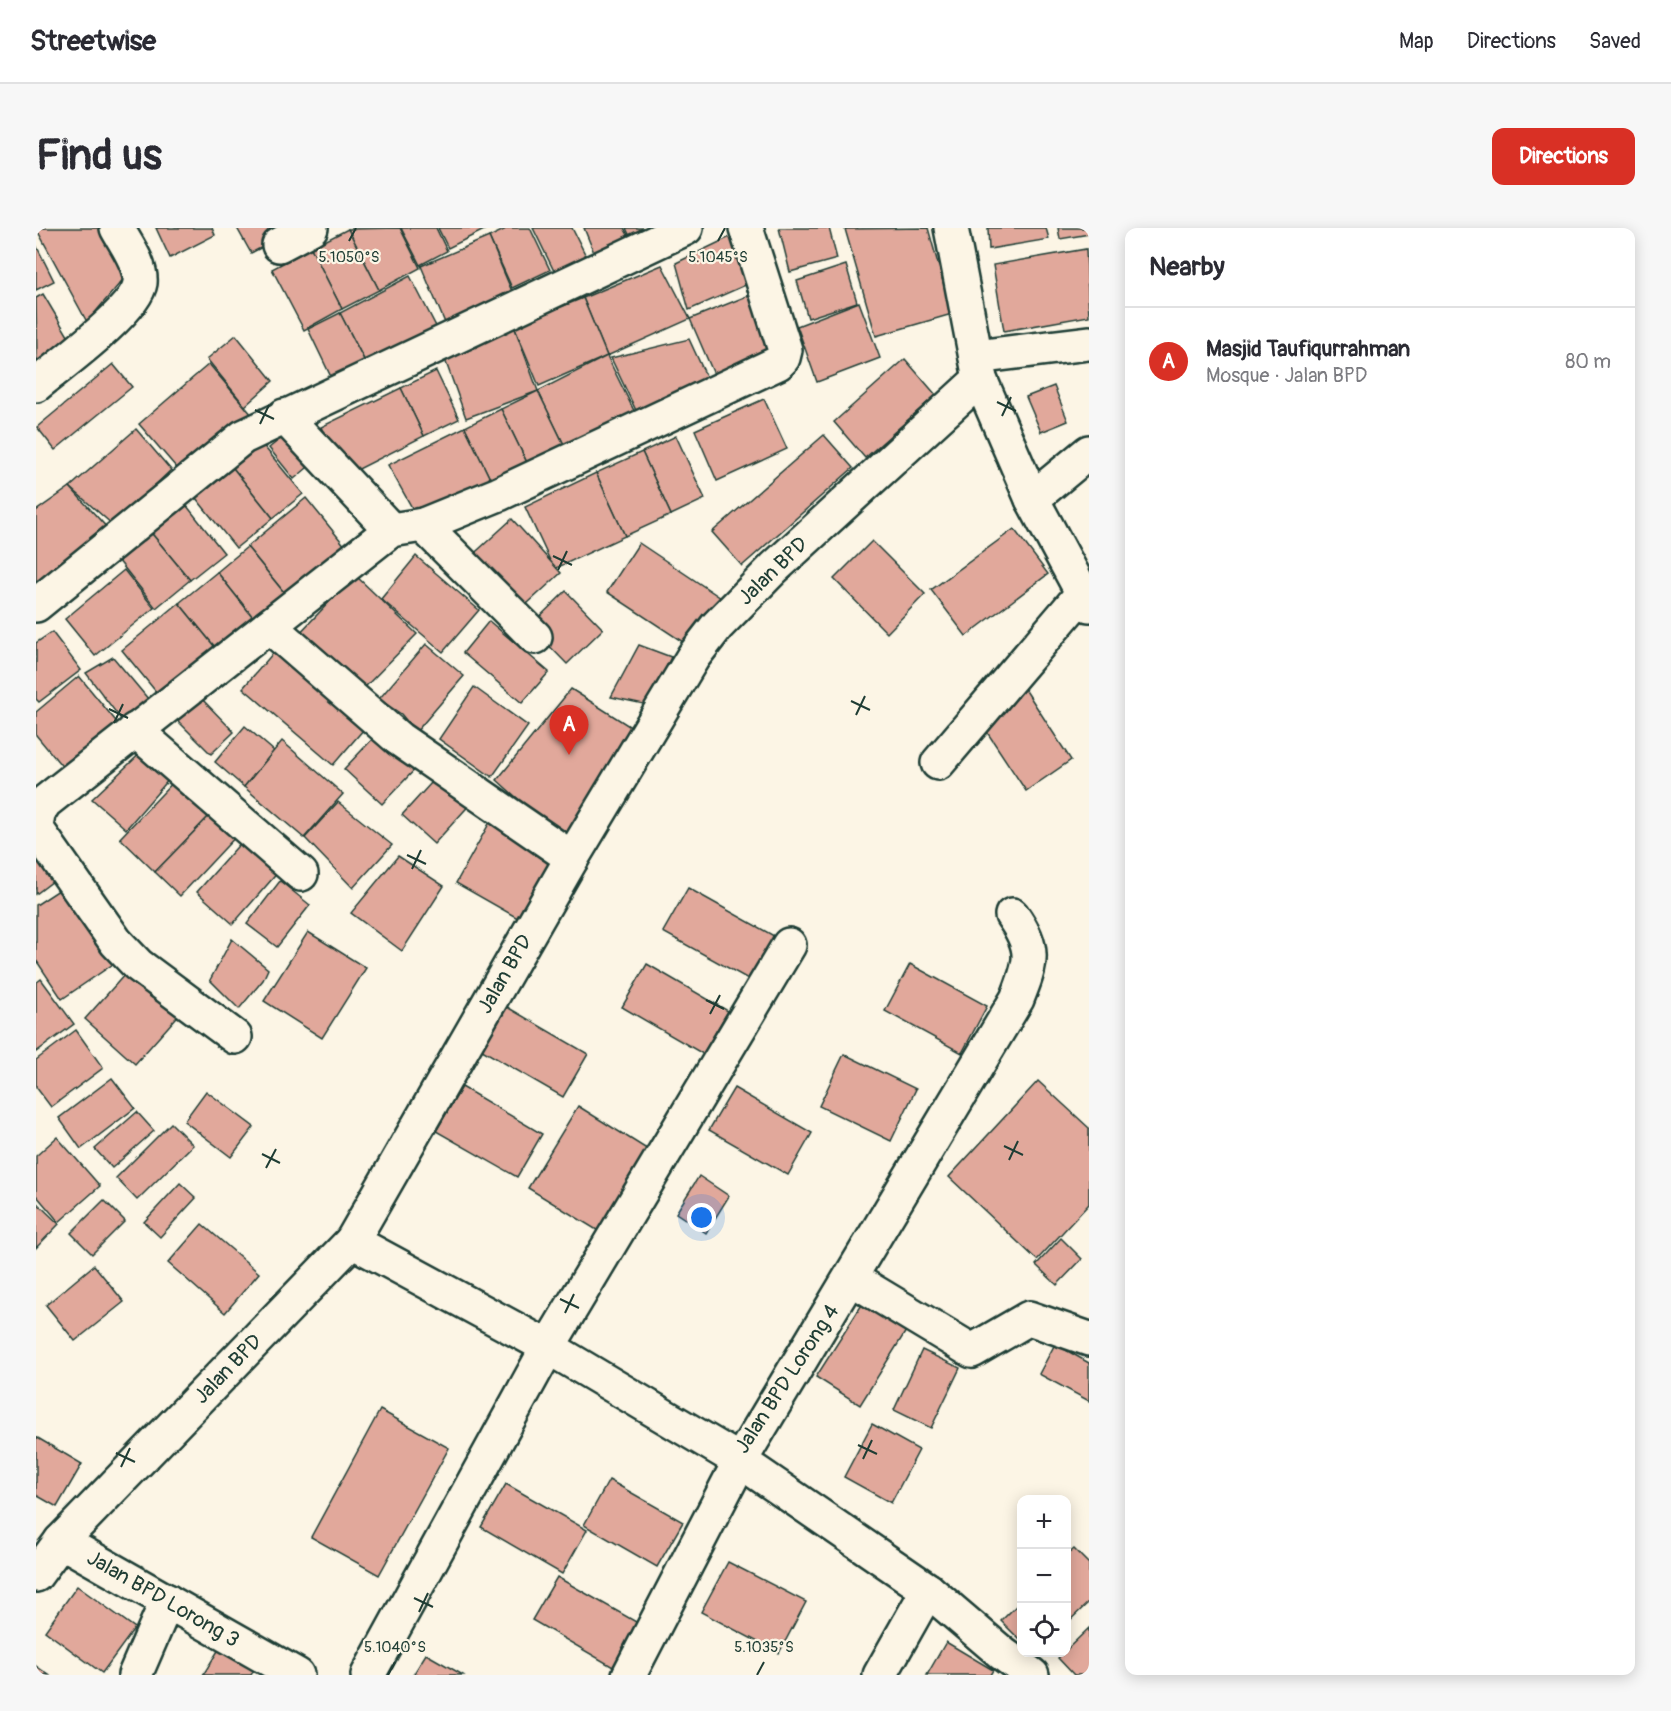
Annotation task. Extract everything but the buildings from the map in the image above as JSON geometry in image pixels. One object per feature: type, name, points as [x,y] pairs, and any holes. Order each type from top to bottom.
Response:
[{"type":"street","points":[[36,385],[122,313],[140,283],[138,267],[117,228]]},
{"type":"street","points":[[279,245],[311,228]]},
{"type":"street","points":[[36,605],[243,437],[686,228]]},
{"type":"street","points":[[235,1037],[138,965],[116,942],[36,828],[38,813],[45,802],[391,530],[423,525],[499,494],[778,363],[783,358],[785,350],[746,228]]},
{"type":"street","points":[[938,763],[1086,599],[1032,499],[978,368],[951,228]]},
{"type":"street","points":[[978,368],[1089,343]]},
{"type":"street","name":"Jalan BPD","points":[[36,1575],[62,1541],[352,1241],[572,858],[693,657],[717,626],[978,368]]},
{"type":"street","points":[[284,416],[391,530]]},
{"type":"street","points":[[1032,499],[1089,452]]},
{"type":"street","points":[[423,525],[535,637]]},
{"type":"street","points":[[269,626],[399,739],[572,858]]},
{"type":"street","points":[[135,730],[301,874]]},
{"type":"street","name":"Jalan BPD Lorong 4","points":[[352,1241],[548,1347],[740,1461],[1017,999],[1029,969],[1028,937],[1012,915]]},
{"type":"street","points":[[368,1675],[548,1347],[789,945]]},
{"type":"street","points":[[859,1283],[972,1351],[1029,1318],[1089,1339]]},
{"type":"street","points":[[629,1675],[740,1461],[928,1590],[1003,1654],[1032,1675]]},
{"type":"street","name":"Jalan BPD Lorong 3","points":[[62,1541],[297,1675]]},
{"type":"street","points":[[880,1675],[928,1590]]},
{"type":"street","points":[[135,1675],[167,1601]]},
{"type":"place","name":"Masjid Taufiqurrahman","points":[[569,755]]}]
